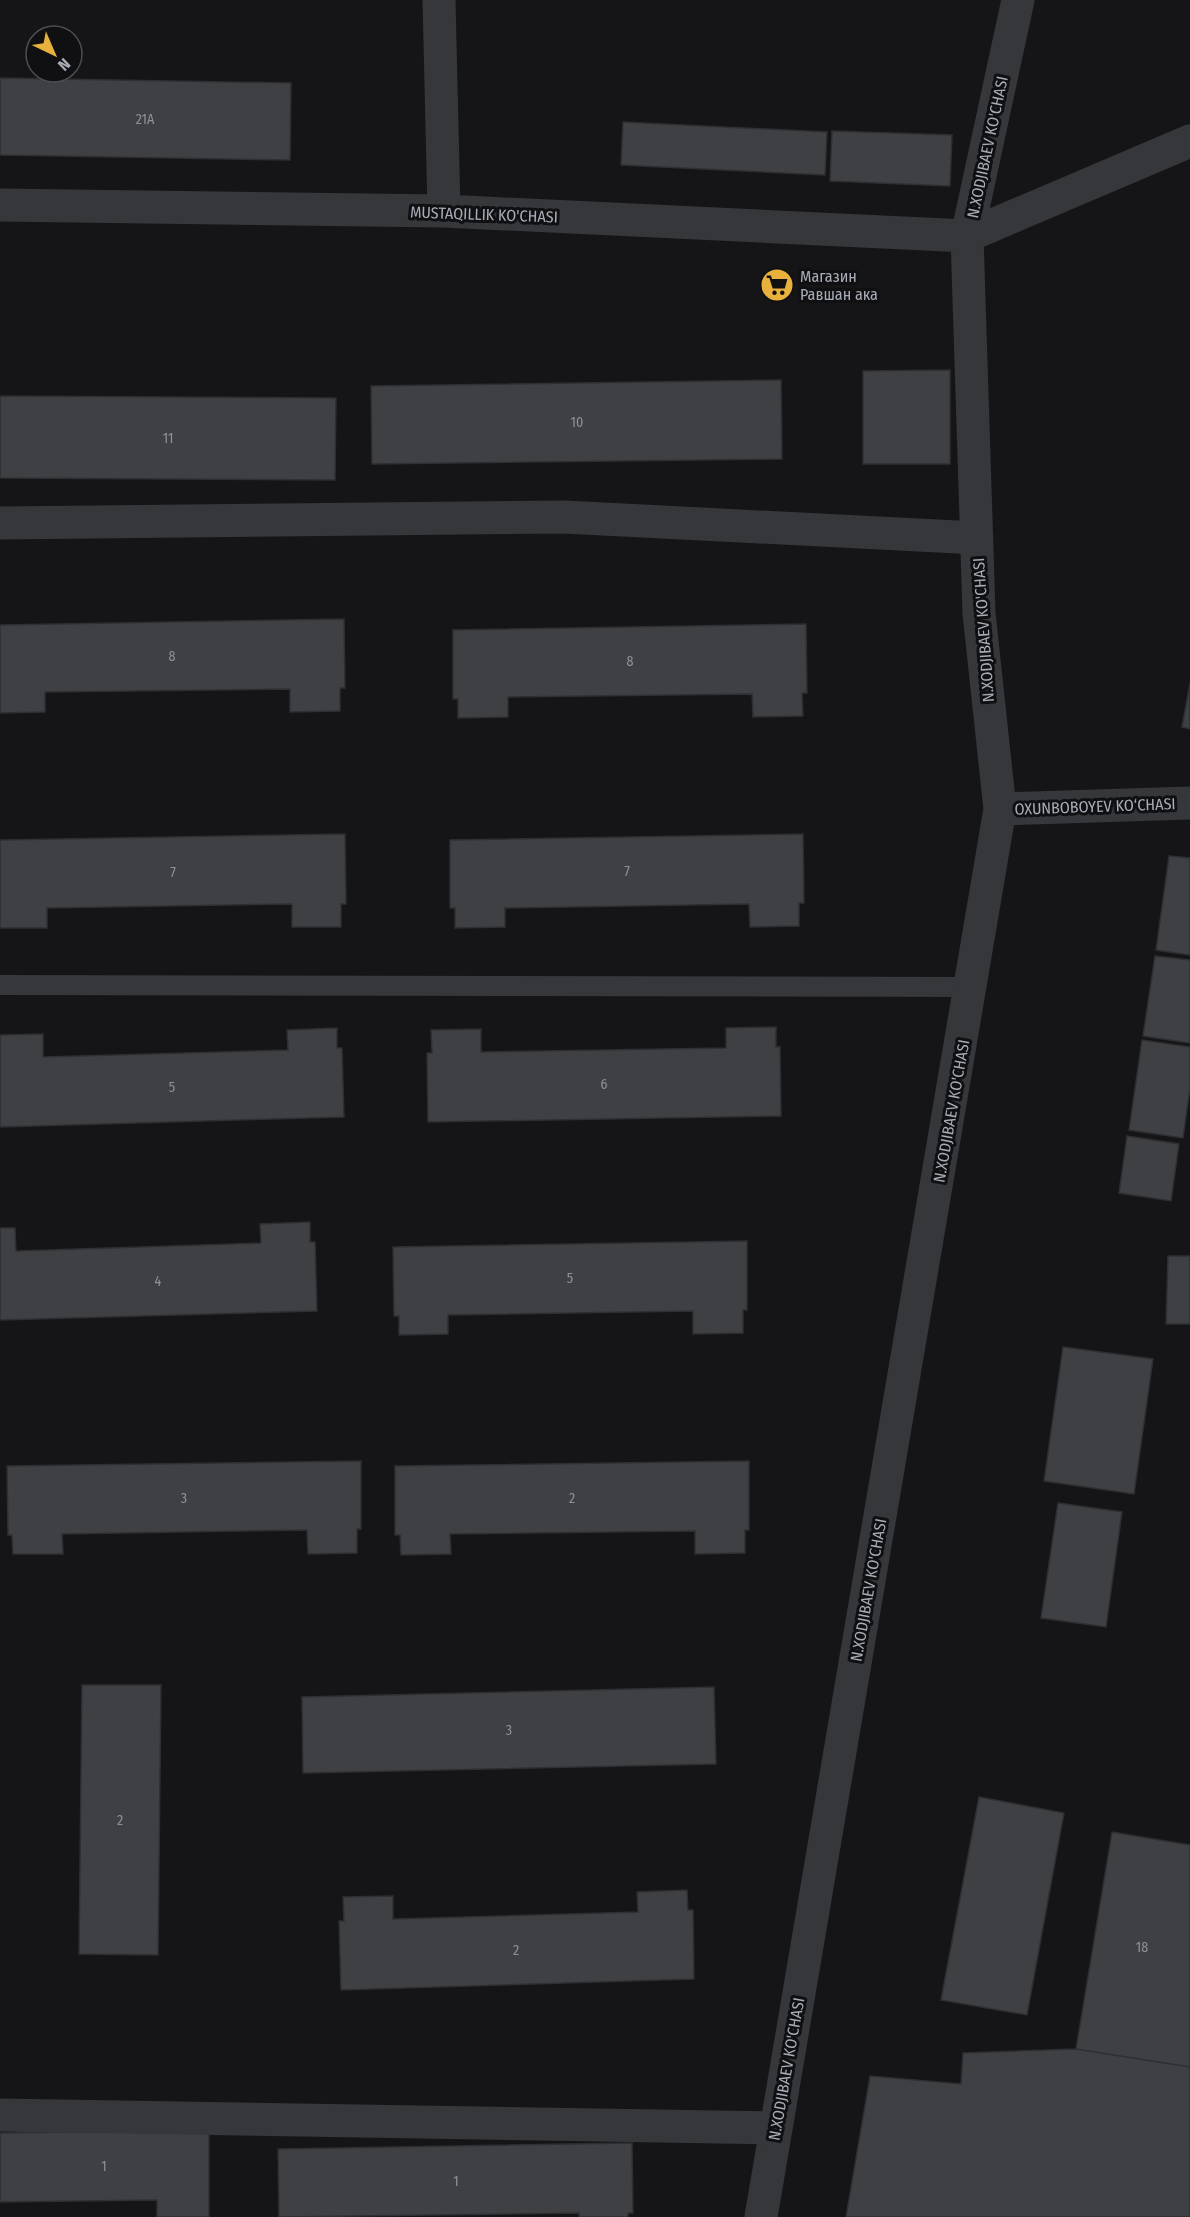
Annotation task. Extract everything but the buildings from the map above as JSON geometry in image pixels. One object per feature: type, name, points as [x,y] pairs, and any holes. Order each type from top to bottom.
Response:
[{"type":"street","points":[[439,0],[444,211]]},
{"type":"street","name":"N.XODJIBAEV KO'CHASI","points":[[761,2217],[972,987],[1000,809],[979,613],[967,236],[1018,0]]},
{"type":"street","points":[[967,236],[1190,141]]},
{"type":"street","name":"MUSTAQILLIK KO'CHASI","points":[[0,205],[444,211],[967,236]]},
{"type":"street","points":[[0,523],[564,517],[977,538]]},
{"type":"street","name":"OXUNBOBOYEV KO‘CHASI","points":[[1000,809],[1190,802]]},
{"type":"street","points":[[0,2115],[776,2128]]},
{"type":"lane","points":[[0,984],[972,987]]},
{"type":"place","name":"Магазин Равшан ака","points":[[777,285]]}]
